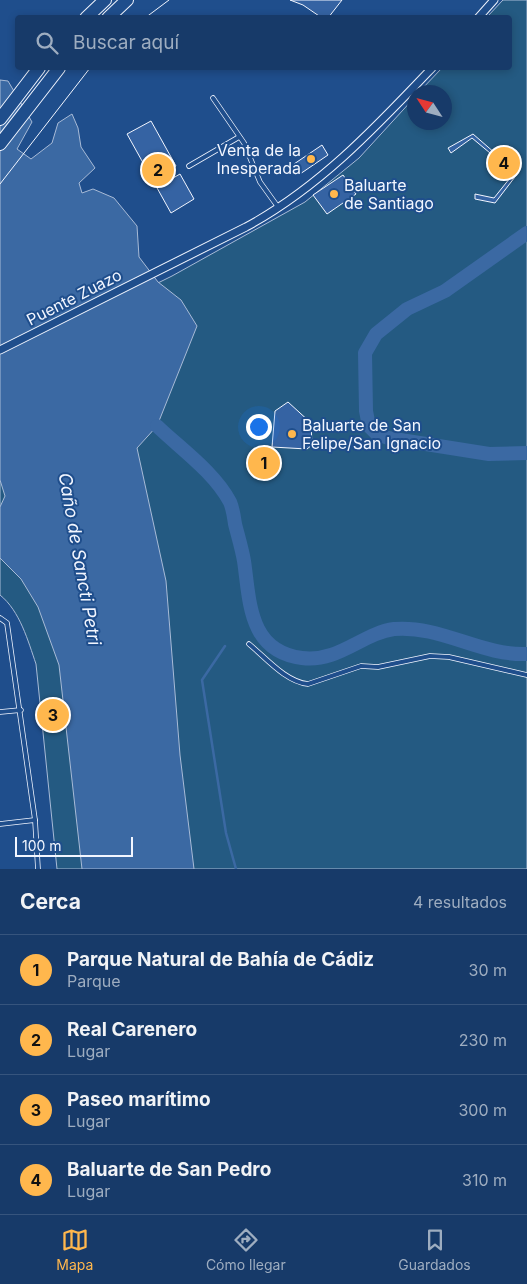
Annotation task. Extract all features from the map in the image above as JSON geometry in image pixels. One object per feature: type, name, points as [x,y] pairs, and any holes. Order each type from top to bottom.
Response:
[{"type":"highway","points":[[89,15],[105,0]]},
{"type":"highway","points":[[111,15],[127,0]]},
{"type":"highway","points":[[0,119],[37,70]]},
{"type":"highway","points":[[0,144],[57,70]]},
{"type":"street","points":[[481,15],[494,0]]},
{"type":"street","name":"Puente Zuazo","points":[[0,350],[246,227],[278,207],[358,145],[430,70]]},
{"type":"lane","points":[[213,98],[244,143],[260,182],[278,207]]},
{"type":"lane","points":[[189,166],[239,137]]},
{"type":"lane","points":[[0,618],[7,623],[21,710],[36,820],[38,869]]},
{"type":"lane","points":[[250,644],[291,678],[308,684],[361,666],[378,667],[430,656],[449,658],[527,675]]},
{"type":"lane","points":[[0,712],[21,710]]},
{"type":"lane","points":[[0,824],[36,820]]},
{"type":"shaded area","points":[[503,0],[527,0],[527,869],[57,869],[36,664],[18,618],[13,609],[0,595],[0,361],[172,276],[305,202],[359,158],[407,106],[407,130],[452,130],[452,85],[426,85],[440,70],[512,70],[512,15],[489,15]]},
{"type":"water","name":"Caño de Sancti Petri","points":[[0,80],[8,81],[32,122],[17,149],[31,159],[52,143],[58,123],[72,114],[78,128],[81,147],[95,168],[79,183],[82,193],[93,189],[114,198],[137,226],[139,257],[158,282],[181,300],[197,326],[157,426],[137,448],[166,581],[180,755],[194,869],[82,869],[59,665],[38,607],[21,579],[0,558],[0,507],[5,496],[0,480]]},
{"type":"building","points":[[290,0],[342,0],[330,15],[318,15],[303,5]]},
{"type":"building","points":[[151,121],[176,166],[156,177],[161,185],[180,174],[194,199],[171,213],[127,134]]},
{"type":"building","points":[[473,134],[518,173],[495,203],[475,199],[475,194],[494,198],[514,173],[472,138],[451,153],[448,148]]},
{"type":"building","name":"Venta de la Inesperada","points":[[322,145],[328,155],[300,174],[294,164]]},
{"type":"building","name":"Baluarte de Santiago","points":[[343,175],[356,194],[327,214],[313,195]]},
{"type":"building","name":"Baluarte de San Felipe/San Ignacio","points":[[288,402],[311,423],[312,445],[307,449],[272,447],[275,411]]},
{"type":"waterway","points":[[527,233],[445,291],[407,309],[376,334],[365,353],[366,411],[369,426],[377,434],[388,438],[489,454],[527,453]]},
{"type":"waterway","points":[[157,426],[206,471],[230,502],[243,556],[248,592],[255,622],[271,646],[284,653],[302,658],[315,658],[339,652],[383,632],[394,629],[411,629],[445,636],[493,650],[527,654]]},
{"type":"waterway","points":[[225,646],[202,680],[226,833],[236,869]]},
{"type":"tram line","points":[[149,15],[169,0]]},
{"type":"tram line","points":[[0,184],[88,70]]},
{"type":"place","name":"Venta de la Inesperada","points":[[311,159]]},
{"type":"place","name":"Baluarte de San Pedro","points":[[504,163]]},
{"type":"place","name":"Real Carenero","points":[[158,170]]},
{"type":"place","name":"Baluarte de Santiago","points":[[334,194]]},
{"type":"place","name":"Baluarte de San Felipe/San Ignacio","points":[[292,434]]},
{"type":"place","name":"Parque Natural de Bahía de Cádiz","points":[[264,463]]},
{"type":"place","name":"Paseo marítimo","points":[[53,715]]}]
